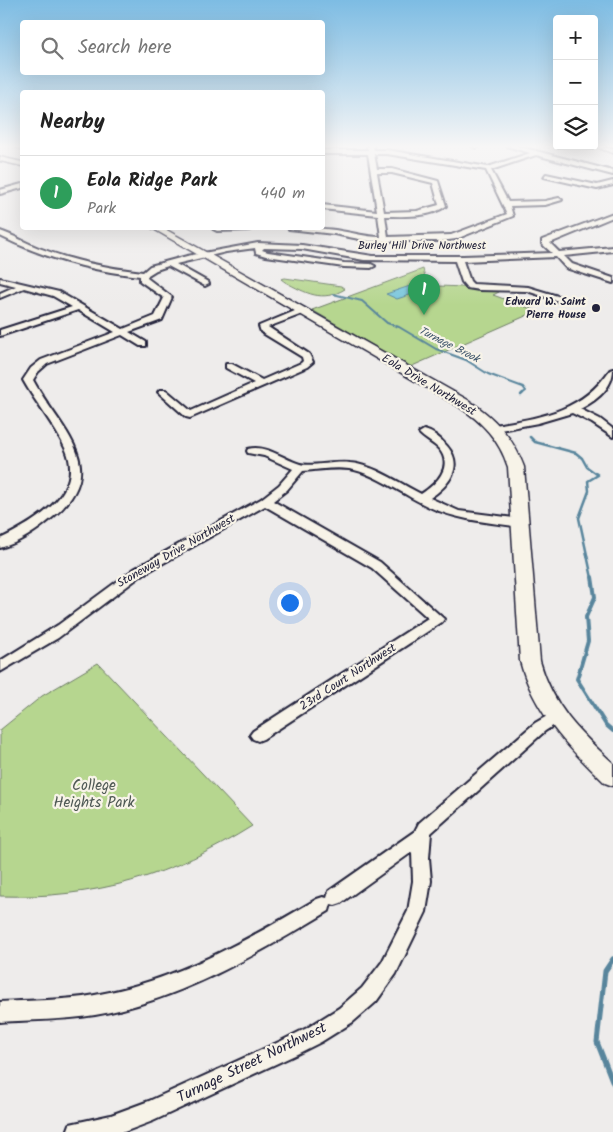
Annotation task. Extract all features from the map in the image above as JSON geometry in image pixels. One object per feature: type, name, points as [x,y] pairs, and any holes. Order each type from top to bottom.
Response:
[{"type":"main road","name":"Eola Drive Northwest","points":[[161,230],[469,407],[495,428],[505,440],[513,458],[521,523],[530,661],[537,687],[554,718],[613,777]]},
{"type":"street","points":[[379,199],[385,239]]},
{"type":"street","points":[[325,207],[382,213],[422,213],[440,208],[443,204],[441,199]]},
{"type":"street","points":[[295,230],[311,239],[441,239],[453,237],[508,218],[511,214],[503,199]]},
{"type":"street","points":[[506,204],[545,203],[559,200]]},
{"type":"street","points":[[613,215],[545,242],[569,266],[613,281]]},
{"type":"street","points":[[0,233],[40,252],[68,261],[144,274],[143,279],[167,296],[168,301],[158,318],[55,357],[34,370],[28,380],[71,451],[76,465],[74,482],[61,504],[42,520],[0,544]]},
{"type":"street","points":[[0,241],[10,238]]},
{"type":"street","name":"Burley Hill Drive Northwest","points":[[144,274],[153,268],[203,254],[311,239],[362,258],[557,255],[613,249]]},
{"type":"street","points":[[258,245],[259,251],[266,254],[354,266],[413,266],[421,262],[421,258]]},
{"type":"street","points":[[458,258],[466,282],[470,286],[479,288],[528,289],[558,299]]},
{"type":"street","points":[[169,263],[205,284]]},
{"type":"street","points":[[0,280],[56,294],[143,344]]},
{"type":"street","points":[[0,296],[23,286]]},
{"type":"street","points":[[0,333],[80,307]]},
{"type":"street","points":[[162,392],[190,415],[308,362],[306,356],[264,330],[263,326],[302,311]]},
{"type":"street","points":[[229,366],[261,383]]},
{"type":"street","points":[[495,428],[540,419],[572,409],[597,393],[613,372]]},
{"type":"street","points":[[572,409],[596,421],[613,434]]},
{"type":"street","points":[[421,499],[444,480],[450,465],[445,449],[439,440],[424,433]]},
{"type":"street","points":[[252,452],[266,453],[300,468],[335,465],[352,466],[371,473],[421,499],[457,514],[521,523]]},
{"type":"street","name":"Stoneway Drive Northwest","points":[[0,667],[27,652],[69,623],[114,587],[138,572],[266,502],[282,490],[300,468]]},
{"type":"street","name":"23rd Court Northwest","points":[[258,735],[437,619],[376,565],[266,502]]},
{"type":"street","points":[[0,1012],[96,1005],[164,985],[223,962],[329,901],[421,836],[431,822],[540,727],[554,718]]},
{"type":"street","name":"Turnage Street Northwest","points":[[78,1132],[112,1126],[153,1110],[314,1035],[346,1015],[368,995],[389,968],[417,912],[422,881],[421,836]]},
{"type":"green space","points":[[423,269],[427,286],[463,287],[499,292],[493,295],[537,311],[410,367],[312,310]]},
{"type":"green space","points":[[281,279],[341,286],[345,289],[329,295],[314,295],[300,290]]},
{"type":"green space","name":"College Heights Park","points":[[98,663],[252,826],[193,858],[132,881],[68,893],[35,896],[0,896],[0,730],[42,696]]},
{"type":"water","points":[[416,284],[428,289],[397,299],[386,294]]},
{"type":"waterway","name":"Turnage Brook","points":[[333,294],[362,301],[387,323],[399,327],[436,349],[466,360],[488,374],[523,387],[526,391],[522,394]]},
{"type":"waterway","name":"Turnage Brook","points":[[530,437],[535,442],[576,453],[582,458],[587,467],[598,475],[588,481],[589,491],[579,518],[592,578]]},
{"type":"waterway","name":"Turnage Brook","points":[[592,577],[595,597],[586,617],[588,641],[577,679],[606,725],[613,731]]},
{"type":"waterway","name":"Turnage Brook","points":[[613,959],[605,971],[597,1042],[613,1083]]},
{"type":"place","name":"Edward W. Saint Pierre House","points":[[596,308]]},
{"type":"place","name":"Eola Ridge Park","points":[[424,315]]}]
